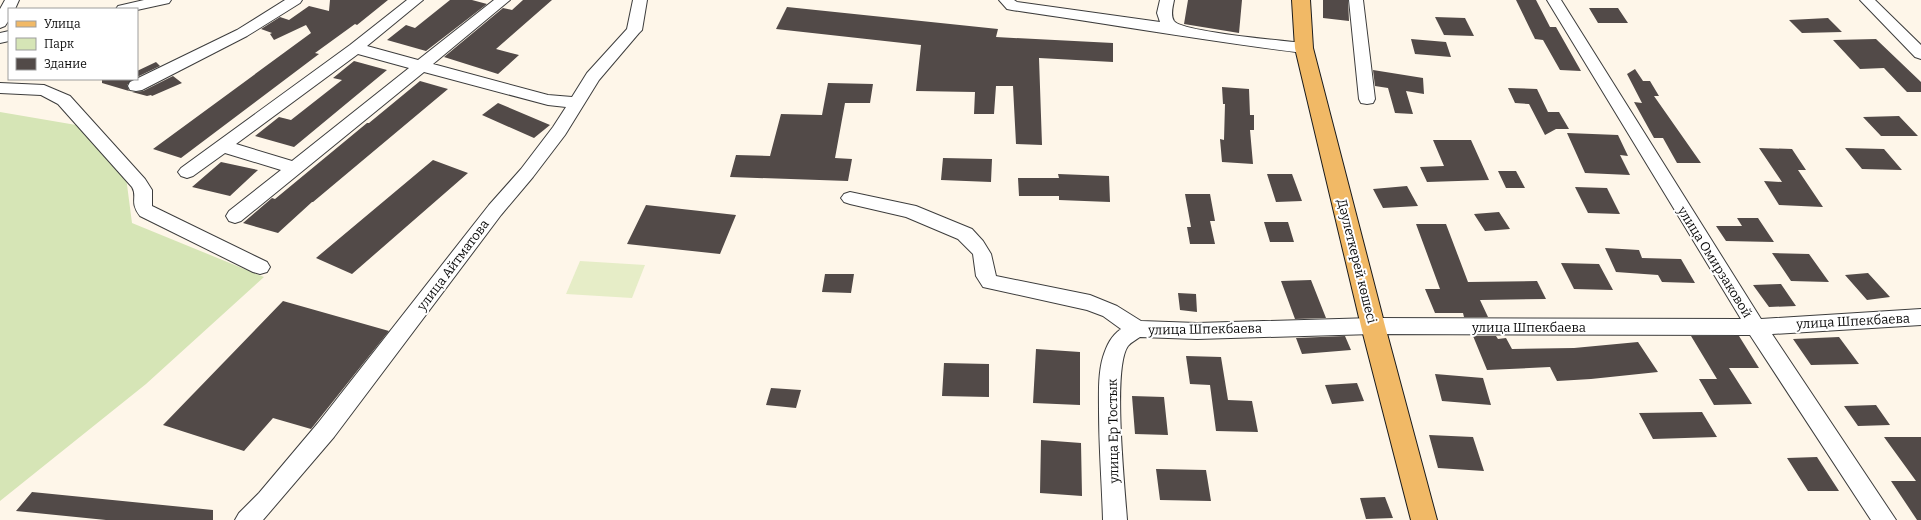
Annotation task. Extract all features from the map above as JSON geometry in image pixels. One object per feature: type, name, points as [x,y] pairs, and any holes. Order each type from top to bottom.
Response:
[{"type":"main road","name":"Дәулеткерей көшесі","points":[[1301,0],[1304,48],[1373,326],[1424,520]]},
{"type":"street","points":[[0,23],[12,0]]},
{"type":"street","points":[[128,8],[164,0]]},
{"type":"street","points":[[136,86],[242,33],[295,0]]},
{"type":"street","points":[[187,172],[355,48],[416,0]]},
{"type":"street","points":[[235,216],[503,0]]},
{"type":"street","name":"улица Айтматова","points":[[247,520],[326,430],[495,210],[532,167],[567,121],[593,77],[634,30],[640,0]]},
{"type":"street","points":[[1006,0],[1012,6],[1175,29],[1196,34],[1304,48]]},
{"type":"street","points":[[1167,0],[1164,12],[1165,20],[1175,29]]},
{"type":"street","points":[[1356,0],[1367,99]]},
{"type":"street","name":"улица Омирзаковой","points":[[1554,0],[1756,327],[1884,520]]},
{"type":"street","points":[[1867,0],[1921,54]]},
{"type":"street","points":[[355,48],[420,67],[548,100],[578,103]]},
{"type":"street","points":[[0,88],[44,90],[64,100],[139,183],[143,190],[142,206],[146,211],[260,267]]},
{"type":"street","points":[[222,146],[295,168]]},
{"type":"street","points":[[850,198],[910,211],[965,234],[973,240],[982,255],[986,278],[990,282],[1090,303],[1110,311],[1137,329]]},
{"type":"street","name":"улица Шпекбаева","points":[[1137,329],[1197,331],[1373,326],[1756,327],[1921,317]]},
{"type":"street","name":"улица Ер Тостык","points":[[1115,520],[1110,390],[1113,363],[1118,344],[1128,334],[1137,329]]},
{"type":"green space","points":[[0,112],[82,126],[126,177],[132,223],[264,277],[146,384],[0,501]]},
{"type":"green space","points":[[580,261],[645,265],[632,298],[566,294]]},
{"type":"building","points":[[330,0],[388,0],[357,25],[355,24],[315,53],[319,54],[181,158],[153,149],[311,33],[306,25],[274,40],[270,34],[272,33],[261,29],[280,17],[289,20],[309,6],[329,11]]},
{"type":"building","points":[[450,0],[472,0],[487,4],[426,51],[387,40],[406,25],[415,28]]},
{"type":"building","points":[[523,0],[552,0],[496,49],[519,55],[498,74],[444,57],[503,8],[512,10]]},
{"type":"building","points":[[1188,0],[1242,0],[1239,33],[1184,24]]},
{"type":"building","points":[[1323,0],[1348,0],[1349,21],[1323,18]]},
{"type":"building","points":[[1516,0],[1536,0],[1550,27],[1556,27],[1581,71],[1560,70],[1543,40],[1535,39]]},
{"type":"building","points":[[787,7],[998,29],[996,37],[1113,43],[1113,62],[1039,58],[1042,145],[1016,144],[1013,86],[996,86],[994,114],[974,114],[975,92],[916,91],[921,45],[776,29]]},
{"type":"building","points":[[1589,8],[1618,8],[1628,23],[1598,23]]},
{"type":"building","points":[[1435,17],[1465,18],[1474,36],[1444,35]]},
{"type":"building","points":[[1828,18],[1842,32],[1802,33],[1789,20]]},
{"type":"building","points":[[1411,39],[1446,42],[1451,57],[1415,54]]},
{"type":"building","points":[[1876,39],[1921,82],[1921,92],[1907,92],[1884,68],[1860,69],[1833,40]]},
{"type":"building","points":[[354,61],[387,70],[294,147],[255,136],[279,117],[291,120],[342,80],[333,78]]},
{"type":"building","points":[[156,62],[160,66],[138,77],[138,71]]},
{"type":"building","points":[[1635,69],[1643,81],[1650,81],[1659,96],[1654,96],[1701,163],[1677,163],[1663,138],[1654,138],[1634,102],[1642,103],[1627,74]]},
{"type":"building","points":[[1373,70],[1423,78],[1424,94],[1406,91],[1413,114],[1395,113],[1388,88],[1375,86]]},
{"type":"building","points":[[173,76],[182,83],[152,96],[132,92],[143,91]]},
{"type":"building","points":[[102,80],[132,80],[127,85],[129,91],[102,83]]},
{"type":"building","points":[[420,81],[448,89],[312,202],[278,233],[243,223],[272,198],[275,199]]},
{"type":"building","points":[[828,83],[873,84],[870,103],[845,103],[835,158],[852,159],[848,181],[730,177],[736,155],[770,156],[781,114],[822,115]]},
{"type":"building","points":[[1222,87],[1249,89],[1250,115],[1254,115],[1254,130],[1250,130],[1253,164],[1222,162],[1220,139],[1224,140],[1225,104],[1223,104]]},
{"type":"building","points":[[1508,88],[1537,89],[1548,112],[1559,112],[1569,129],[1556,129],[1545,135],[1529,104],[1515,103]]},
{"type":"building","points":[[498,103],[550,125],[534,138],[482,115]]},
{"type":"building","points":[[1899,116],[1918,136],[1881,136],[1863,117]]},
{"type":"building","points":[[1567,133],[1618,135],[1628,156],[1620,155],[1630,175],[1585,173]]},
{"type":"building","points":[[1433,140],[1471,140],[1489,180],[1427,182],[1420,167],[1444,166]]},
{"type":"building","points":[[1759,148],[1792,149],[1806,170],[1798,170],[1823,207],[1779,205],[1764,181],[1782,182]]},
{"type":"building","points":[[1845,148],[1884,149],[1902,170],[1862,169]]},
{"type":"building","points":[[943,158],[992,159],[991,182],[941,180]]},
{"type":"building","points":[[433,160],[468,173],[352,274],[316,258]]},
{"type":"building","points":[[221,162],[258,170],[230,196],[192,187]]},
{"type":"building","points":[[1498,171],[1516,171],[1525,188],[1506,188]]},
{"type":"building","points":[[1058,174],[1109,176],[1110,202],[1059,200],[1059,196],[1019,196],[1018,178],[1059,178]]},
{"type":"building","points":[[1267,174],[1292,174],[1302,201],[1276,202]]},
{"type":"building","points":[[1407,186],[1418,206],[1383,208],[1373,189]]},
{"type":"building","points":[[1575,187],[1607,188],[1620,214],[1588,213]]},
{"type":"building","points":[[1185,194],[1210,194],[1215,221],[1210,221],[1215,244],[1190,244],[1187,227],[1191,227]]},
{"type":"building","points":[[646,205],[736,215],[720,254],[627,244]]},
{"type":"building","points":[[1499,212],[1510,229],[1485,231],[1474,214]]},
{"type":"building","points":[[1737,218],[1758,218],[1774,242],[1726,241],[1716,226],[1742,226]]},
{"type":"building","points":[[1264,222],[1288,222],[1294,242],[1270,242]]},
{"type":"building","points":[[1416,224],[1446,224],[1468,282],[1537,281],[1546,299],[1480,300],[1488,317],[1464,317],[1463,313],[1435,313],[1425,289],[1440,289]]},
{"type":"building","points":[[1605,248],[1639,250],[1642,258],[1681,259],[1695,283],[1662,282],[1658,275],[1616,272]]},
{"type":"building","points":[[1772,253],[1809,254],[1829,282],[1791,281]]},
{"type":"building","points":[[1561,263],[1599,264],[1613,290],[1574,289]]},
{"type":"building","points":[[1868,273],[1890,297],[1867,300],[1845,275]]},
{"type":"building","points":[[825,274],[854,274],[851,293],[822,292]]},
{"type":"building","points":[[1311,280],[1326,318],[1295,319],[1281,281]]},
{"type":"building","points":[[1781,284],[1796,306],[1769,307],[1753,285]]},
{"type":"building","points":[[1178,293],[1196,294],[1197,312],[1180,310]]},
{"type":"building","points":[[283,301],[389,331],[311,429],[273,418],[244,451],[163,425]]},
{"type":"building","points":[[1345,336],[1351,350],[1302,354],[1296,338]]},
{"type":"building","points":[[1473,336],[1496,336],[1498,339],[1506,338],[1512,349],[1574,348],[1638,342],[1658,372],[1557,381],[1550,367],[1487,370]]},
{"type":"building","points":[[1691,336],[1739,336],[1759,368],[1729,368],[1752,404],[1714,405],[1699,379],[1717,379]]},
{"type":"building","points":[[1839,337],[1859,364],[1811,365],[1793,339]]},
{"type":"building","points":[[1036,349],[1080,352],[1080,405],[1033,403]]},
{"type":"building","points":[[1186,356],[1221,357],[1228,400],[1252,401],[1258,432],[1216,431],[1210,385],[1190,384]]},
{"type":"building","points":[[944,363],[989,364],[989,397],[942,396]]},
{"type":"building","points":[[1435,374],[1483,378],[1491,405],[1442,401]]},
{"type":"building","points":[[1357,383],[1364,401],[1332,404],[1325,385]]},
{"type":"building","points":[[771,388],[801,390],[796,408],[766,405]]},
{"type":"building","points":[[1132,396],[1164,397],[1168,435],[1135,434]]},
{"type":"building","points":[[1876,405],[1890,425],[1858,426],[1844,406]]},
{"type":"building","points":[[1702,412],[1717,437],[1653,439],[1639,413]]},
{"type":"building","points":[[1429,435],[1473,437],[1484,471],[1438,468]]},
{"type":"building","points":[[1884,437],[1921,437],[1921,520],[1917,520],[1891,481],[1916,481]]},
{"type":"building","points":[[1041,440],[1081,443],[1082,496],[1040,493]]},
{"type":"building","points":[[1817,457],[1839,491],[1808,491],[1787,458]]},
{"type":"building","points":[[1156,469],[1206,470],[1211,501],[1160,500]]},
{"type":"building","points":[[32,492],[213,510],[213,520],[106,520],[16,511]]},
{"type":"building","points":[[1385,497],[1393,518],[1366,519],[1360,498]]}]
